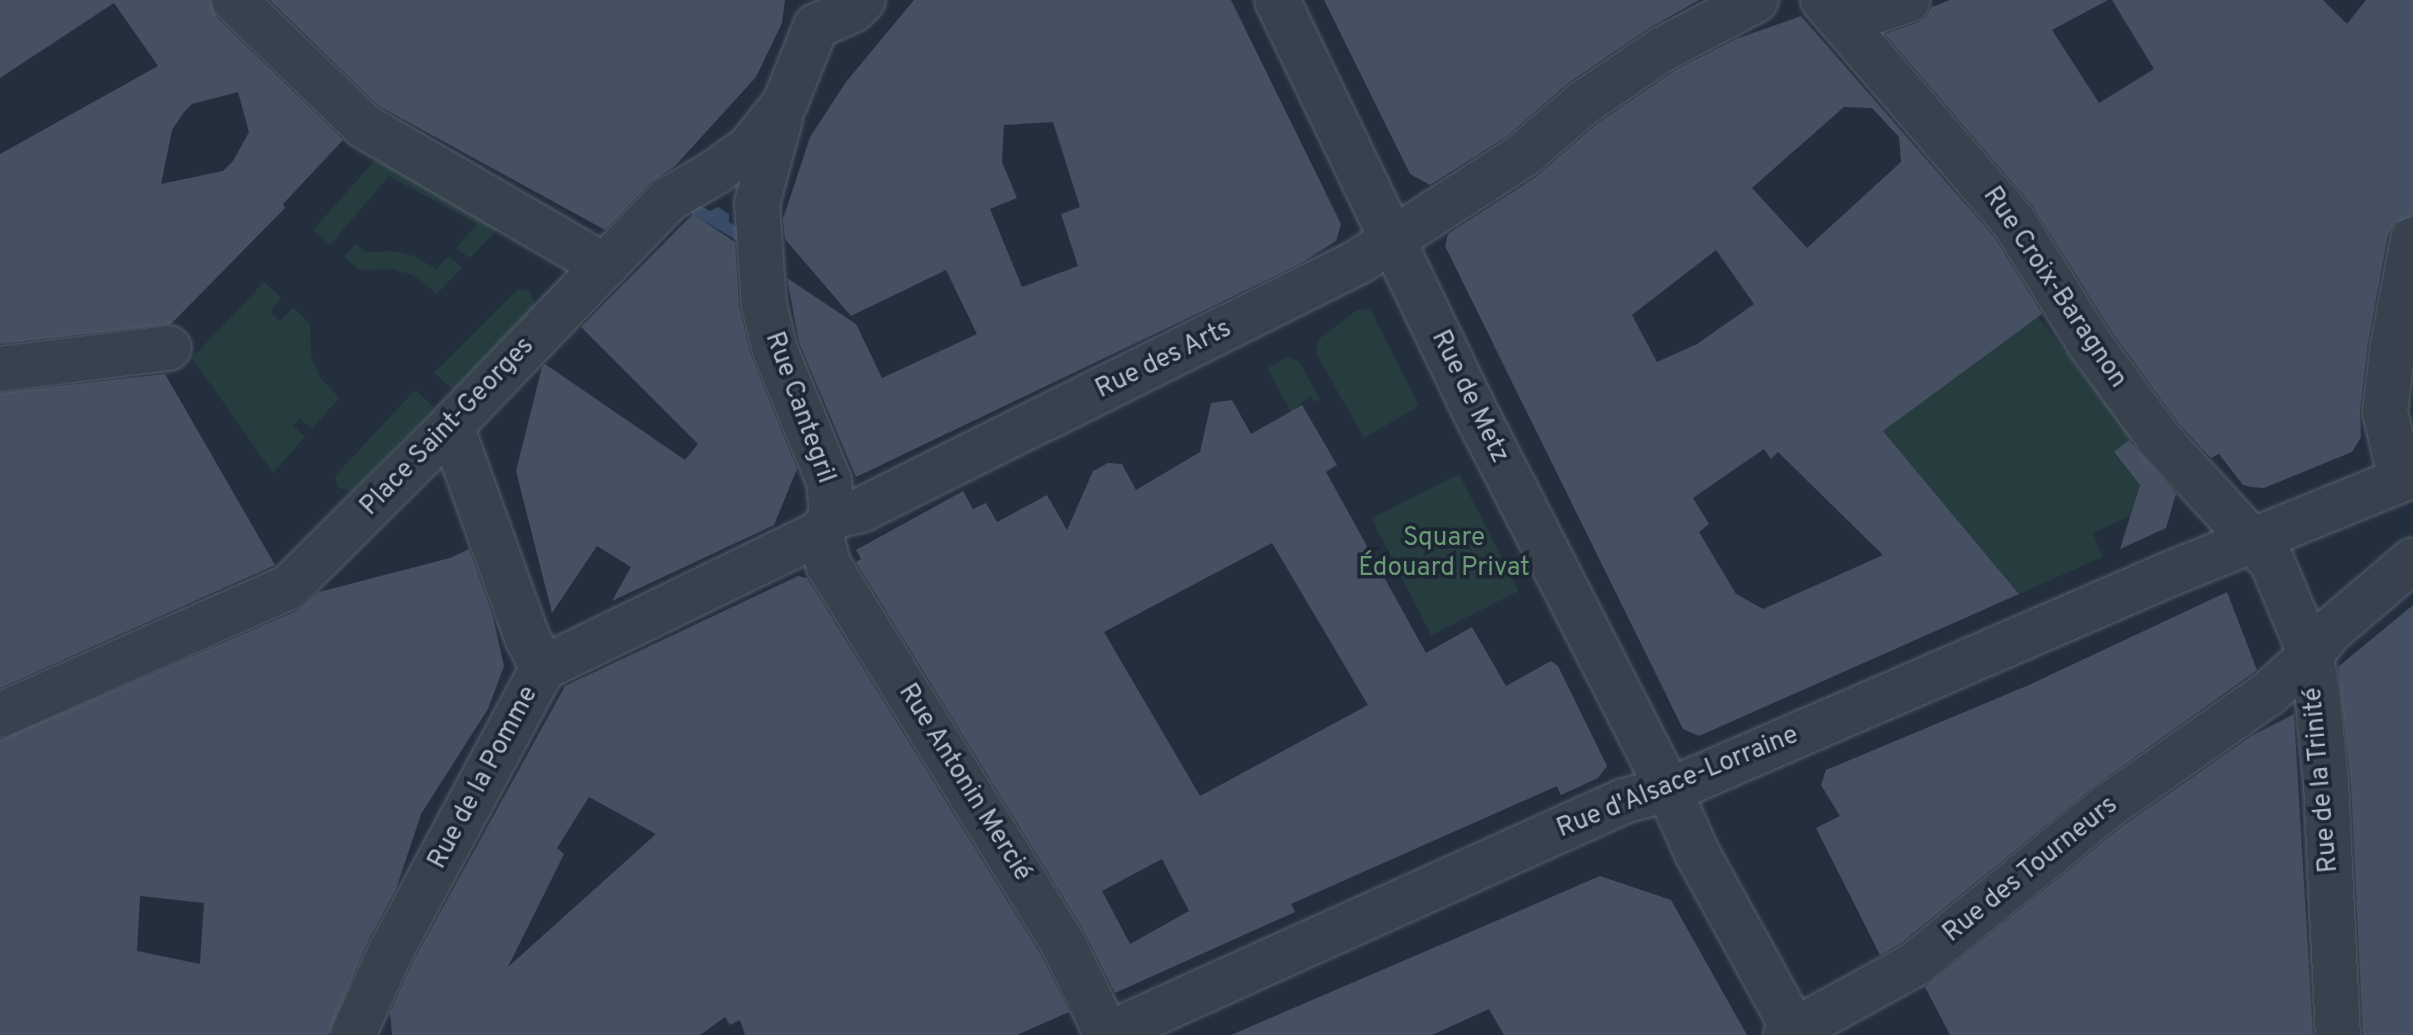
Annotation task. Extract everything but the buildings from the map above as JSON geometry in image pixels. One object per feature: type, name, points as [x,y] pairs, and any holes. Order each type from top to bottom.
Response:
[{"type":"street","points":[[234,0],[364,126],[615,255]]},
{"type":"street","points":[[785,103],[813,13],[853,10],[863,0]]},
{"type":"street","name":"Rue de Metz","points":[[1277,0],[1392,241],[1669,790],[1697,853],[1793,1033]]},
{"type":"street","name":"Rue des Arts","points":[[543,668],[1319,283],[1392,241],[1522,156],[1582,104],[1663,49],[1756,0]]},
{"type":"street","points":[[1834,11],[1908,0]]},
{"type":"street","name":"Rue Croix-Baragnon","points":[[1834,11],[2014,222],[2090,344],[2161,441],[2253,540]]},
{"type":"street","name":"Place Saint-Georges","points":[[0,715],[289,587],[451,426],[669,199],[714,173],[750,147],[785,103]]},
{"type":"street","name":"Rue Cantegril","points":[[785,103],[757,203],[764,305],[775,350],[829,481],[826,525]]},
{"type":"street","points":[[714,173],[748,187],[757,203]]},
{"type":"street","points":[[2407,477],[2385,412],[2393,345],[2413,240]]},
{"type":"street","points":[[0,369],[169,348]]},
{"type":"street","name":"Rue de la Pomme","points":[[358,1033],[391,951],[543,668],[527,637],[451,426]]},
{"type":"street","name":"Rue d'Alsace-Lorraine","points":[[1107,1035],[1624,801],[1669,790],[2407,477]]},
{"type":"street","name":"Rue Antonin Mercié","points":[[826,525],[829,566],[1064,945],[1107,1035]]},
{"type":"street","name":"Rue de la Trinité","points":[[2253,540],[2272,562],[2311,655],[2326,783],[2338,1035]]},
{"type":"street","name":"Rue des Tourneurs","points":[[1793,1033],[1915,964],[2108,806],[2269,693],[2311,655],[2330,631],[2413,560]]},
{"type":"green space","points":[[383,151],[504,222],[470,258],[456,248],[477,224],[389,176],[330,245],[313,230]]},
{"type":"green space","points":[[356,244],[365,252],[395,251],[414,256],[436,269],[449,256],[462,267],[437,294],[413,275],[391,269],[359,270],[344,257]]},
{"type":"green space","points":[[264,282],[282,298],[270,312],[280,321],[293,308],[310,323],[311,355],[319,376],[339,398],[312,429],[299,418],[293,425],[305,437],[273,473],[192,358]]},
{"type":"green space","points":[[518,289],[530,291],[535,306],[453,390],[434,373]]},
{"type":"green space","points":[[1370,309],[1419,406],[1364,438],[1316,353],[1319,339],[1357,310]]},
{"type":"green space","points":[[2038,317],[2133,437],[2114,453],[2140,485],[2130,516],[2093,533],[2102,557],[2015,596],[2015,589],[1883,431]]},
{"type":"green space","points":[[1288,357],[1299,362],[1320,399],[1314,402],[1311,395],[1291,412],[1267,368]]},
{"type":"green space","points":[[415,390],[434,407],[351,491],[338,488],[335,476]]},
{"type":"green space","name":"Square Édouard Privat","points":[[1459,474],[1518,591],[1431,635],[1372,518]]},
{"type":"water","points":[[696,203],[710,211],[718,207],[729,214],[729,222],[741,230],[736,240],[689,212]]}]
